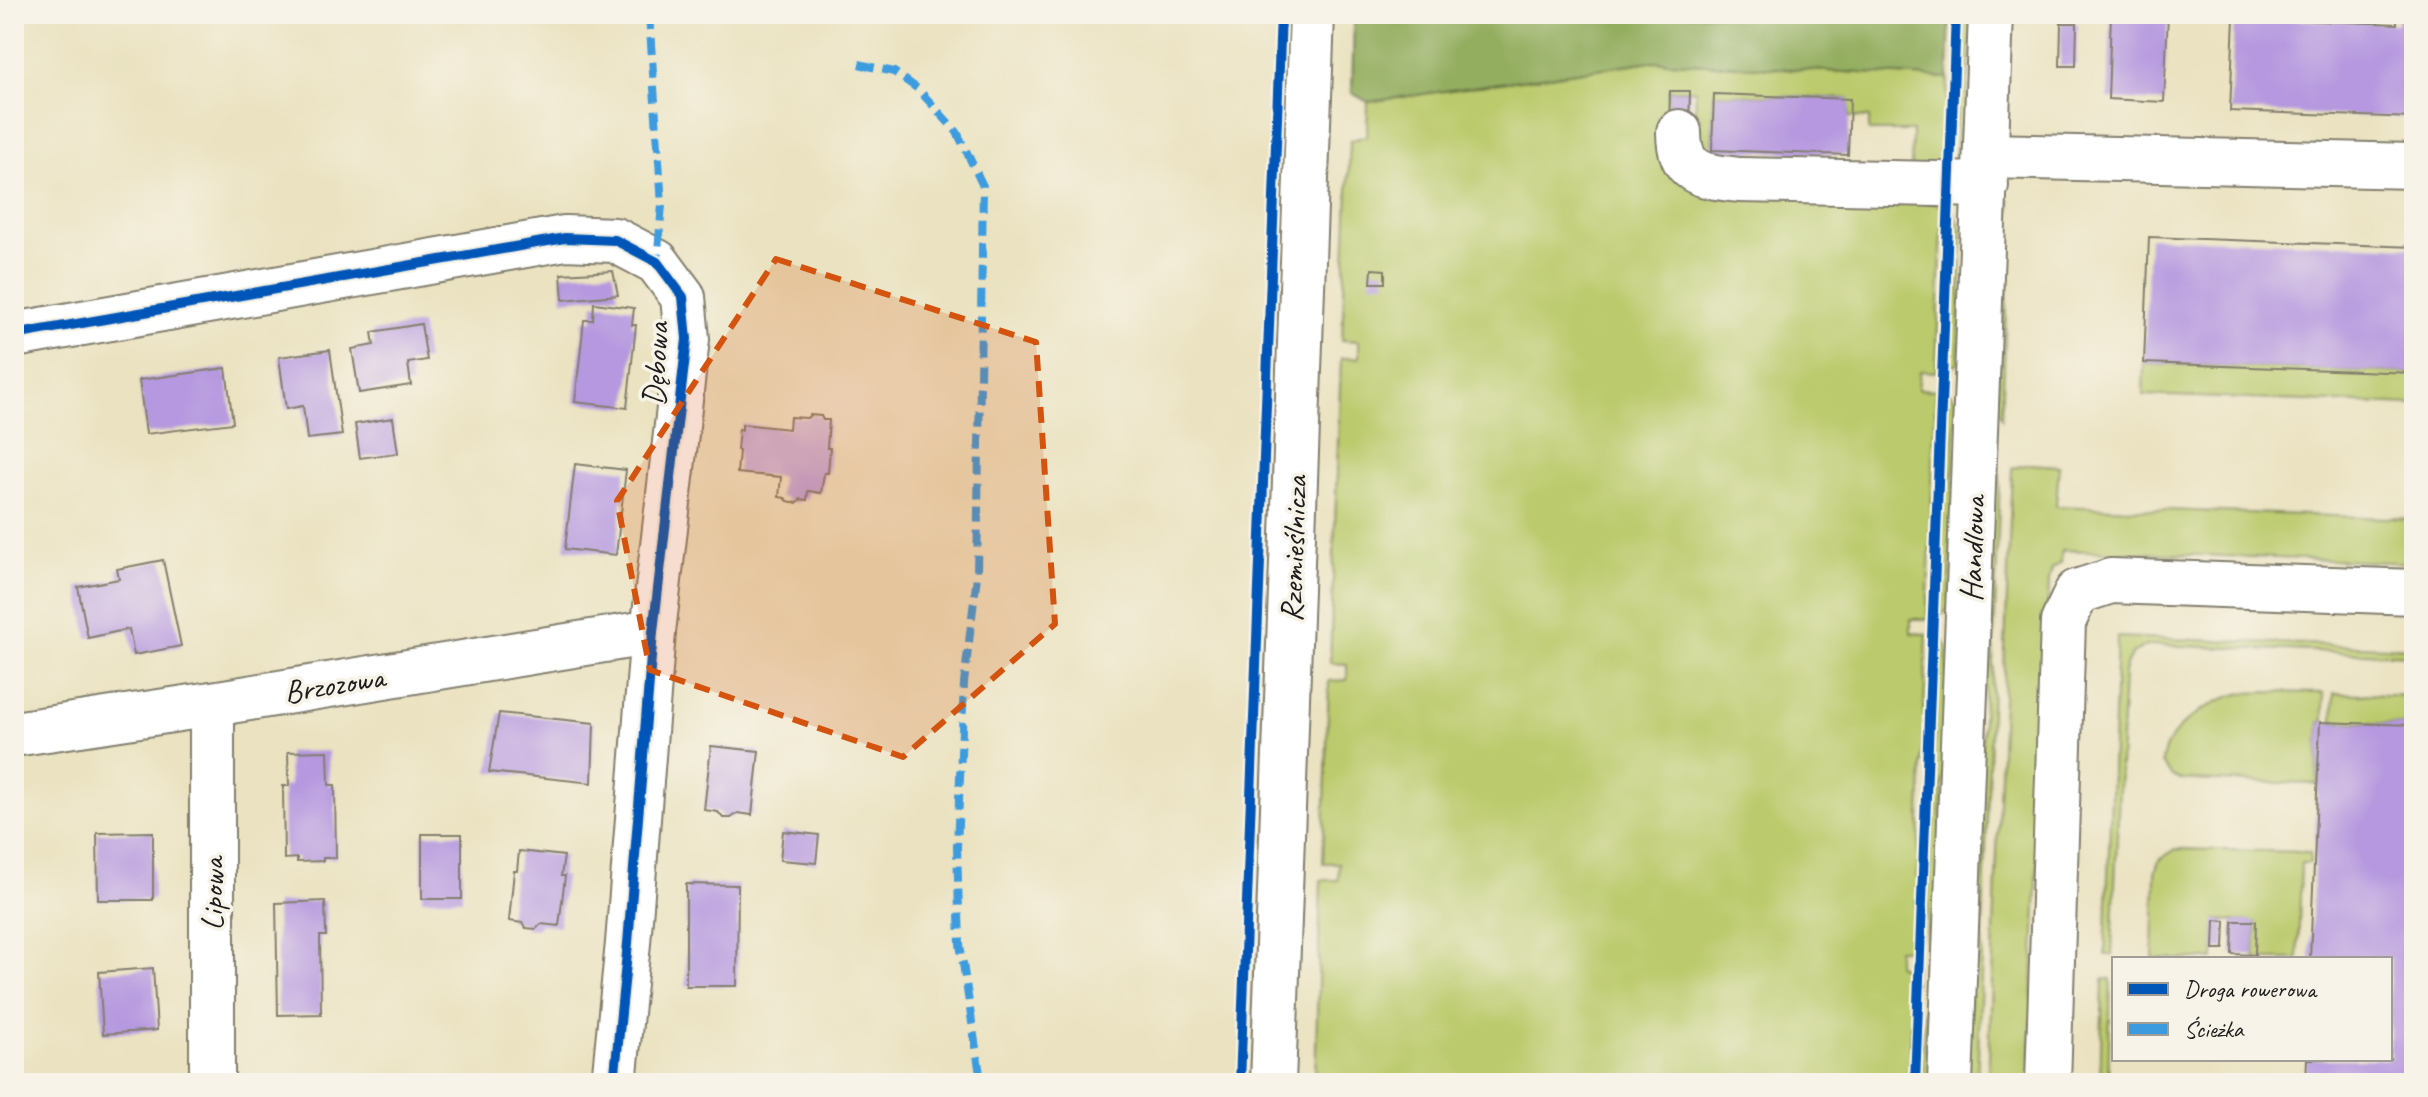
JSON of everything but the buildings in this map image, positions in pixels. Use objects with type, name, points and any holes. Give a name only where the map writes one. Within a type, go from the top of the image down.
[{"type":"street","name":"Rzemieślnicza","points":[[1273,1083],[1312,14]]},
{"type":"street","name":"Handlowa","points":[[1950,1083],[1991,14]]},
{"type":"street","points":[[1679,132],[1679,150],[1689,167],[1708,177],[1740,180],[1881,167],[1986,170],[2414,166]]},
{"type":"street","name":"Dębowa","points":[[14,335],[565,238],[615,240],[657,262],[683,297],[687,339],[653,632],[614,1083]]},
{"type":"street","points":[[2048,1083],[2063,622],[2077,592],[2111,581],[2414,592]]},
{"type":"street","name":"Brzozowa","points":[[14,734],[653,632]]},
{"type":"street","name":"Lipowa","points":[[212,704],[212,1083]]},
{"type":"highlighted area","points":[[776,259],[1036,342],[1055,624],[903,757],[650,670],[617,501]]},
{"type":"green space","points":[[1354,14],[1950,14],[1948,78],[1652,61],[1368,102],[1352,93]]},
{"type":"green space","points":[[1961,14],[1972,14],[1964,151],[1955,162]]},
{"type":"green space","points":[[1652,61],[1948,78],[1944,168],[1911,170],[1912,131],[1869,131],[1869,118],[1849,117],[1849,99],[1714,94],[1712,149],[1719,150],[1718,162],[1694,143],[1696,90],[1669,90],[1667,157],[1943,207],[1936,372],[1920,371],[1918,389],[1936,390],[1927,619],[1911,619],[1911,633],[1927,634],[1915,949],[1897,949],[1897,966],[1914,967],[1909,1083],[1315,1083],[1321,880],[1338,880],[1339,863],[1323,863],[1329,681],[1347,680],[1347,664],[1330,663],[1341,358],[1359,358],[1359,341],[1342,340],[1350,141],[1367,135],[1368,102]]},
{"type":"green space","points":[[2010,199],[2002,417],[1997,408],[2004,210]]},
{"type":"green space","points":[[1954,214],[1962,229],[1959,362],[1948,371]]},
{"type":"green space","points":[[2144,363],[2414,373],[2414,405],[2143,395]]},
{"type":"green space","points":[[1947,390],[1957,400],[1949,608],[1938,619]]},
{"type":"green space","points":[[2030,464],[2059,466],[2056,506],[2414,519],[2414,563],[2062,550],[2061,563],[2052,569],[2049,580],[2029,1083],[1988,1083],[2012,468]]},
{"type":"green space","points":[[2000,476],[1977,1083],[1966,1083],[1994,484]]},
{"type":"green space","points":[[1938,636],[1948,647],[1937,939],[1926,949]]},
{"type":"green space","points":[[2117,637],[2414,648],[2414,655],[2153,645],[2133,653],[2124,673],[2112,955],[2105,955]]},
{"type":"green space","points":[[2265,692],[2324,693],[2317,784],[2182,780],[2172,776],[2162,764],[2170,740],[2190,719],[2227,698]]},
{"type":"green space","points":[[2334,693],[2414,696],[2414,725],[2333,722]]},
{"type":"green space","points":[[2176,849],[2310,852],[2310,863],[2301,863],[2298,957],[2255,957],[2256,922],[2216,920],[2214,957],[2153,957],[2155,873],[2159,860]]},
{"type":"green space","points":[[1926,968],[1936,978],[1932,1083],[1922,1083]]},
{"type":"green space","points":[[2103,979],[2111,979],[2108,1083],[2100,1083]]},
{"type":"marked path","points":[[649,14],[662,205],[657,262]]},
{"type":"marked path","points":[[859,64],[894,72],[918,89],[957,132],[983,186],[977,576],[964,683],[957,847],[960,944],[981,1081]]},
{"type":"cycle path","points":[[1240,1083],[1281,14]]},
{"type":"cycle path","points":[[1915,1083],[1956,14]]},
{"type":"cycle path","points":[[14,335],[565,238],[615,240],[657,262],[683,297],[687,339],[653,632],[614,1083]]}]
